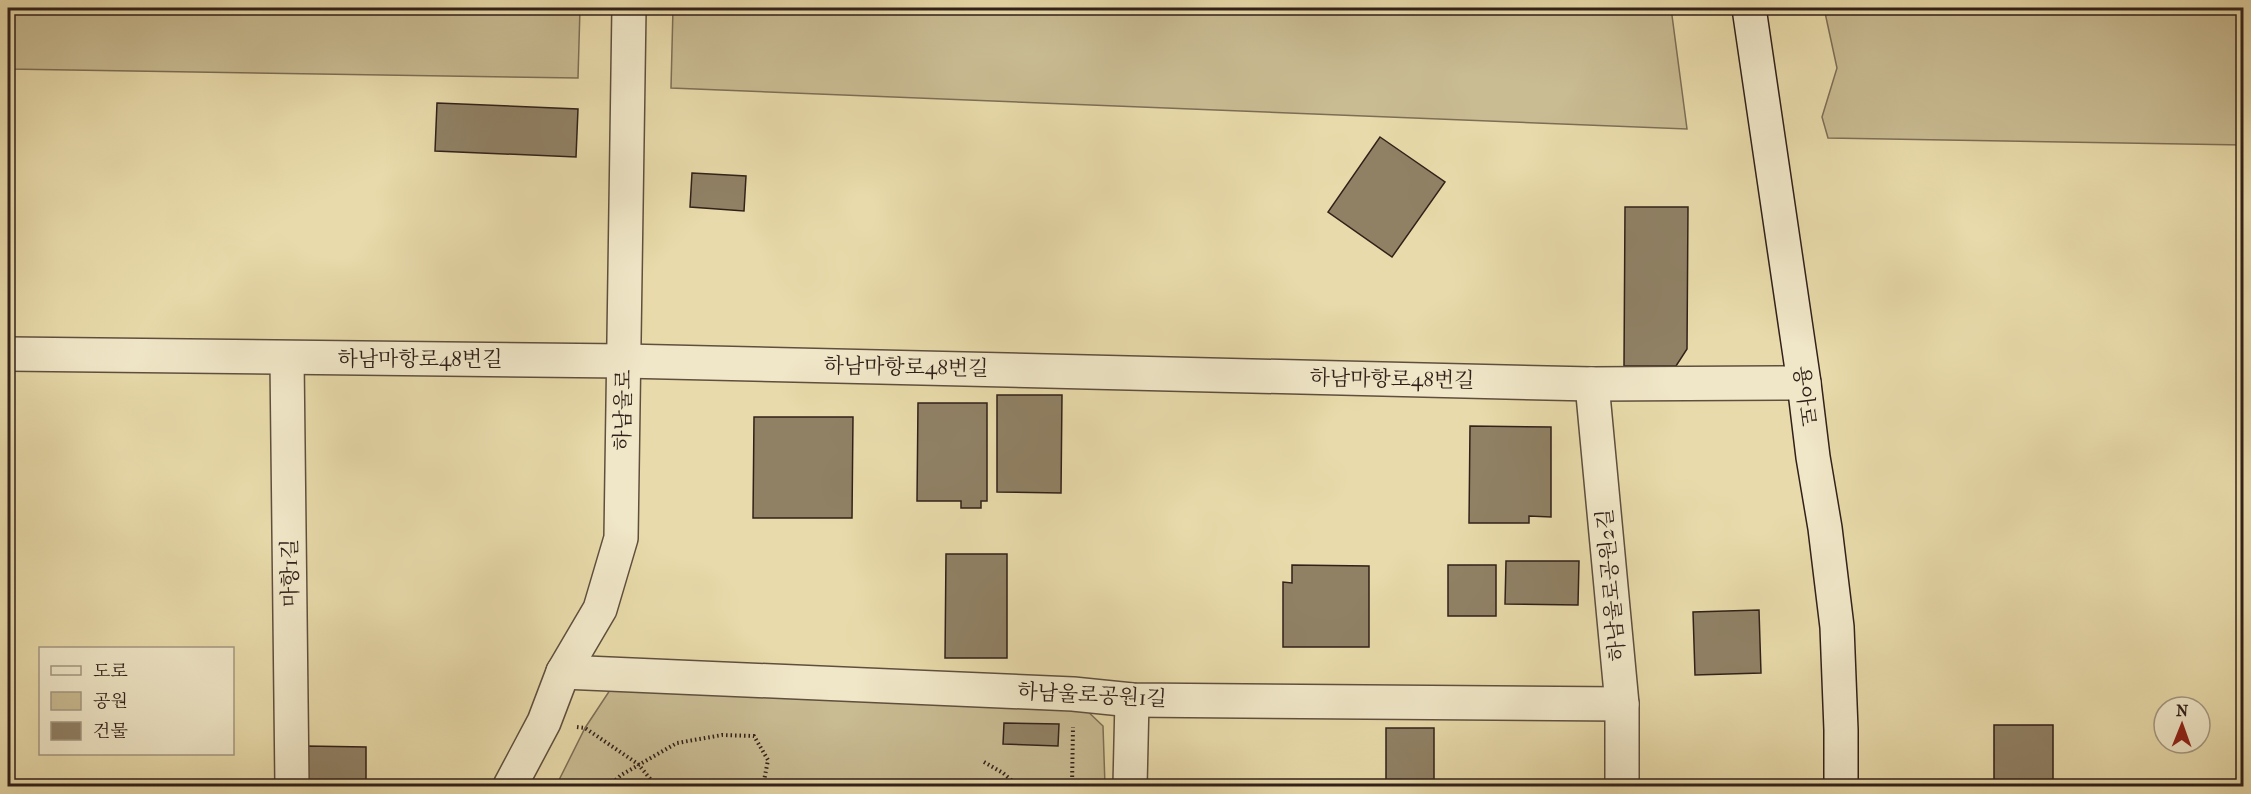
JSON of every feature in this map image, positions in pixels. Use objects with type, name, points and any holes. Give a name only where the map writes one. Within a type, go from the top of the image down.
[{"type":"street","name":"하남울로","points":[[510,786],[544,722],[563,672],[600,609],[621,538],[629,8]]},
{"type":"street","name":"용아로","points":[[1749,8],[1825,528],[1837,627],[1841,786]]},
{"type":"street","name":"하남마항로48번길","points":[[8,354],[287,359],[624,361],[1592,384],[1804,383]]},
{"type":"street","name":"마항1길","points":[[287,359],[292,786]]},
{"type":"street","name":"하남울로공원2길","points":[[1592,384],[1622,704],[1622,786]]},
{"type":"street","name":"하남울로공원1길","points":[[563,672],[1073,693],[1132,700],[1622,704]]},
{"type":"street","points":[[1130,786],[1132,700]]},
{"type":"path","points":[[1072,786],[1073,693]]},
{"type":"path","points":[[544,722],[585,728],[638,764],[656,786]]},
{"type":"path","points":[[609,786],[621,775],[677,742],[722,735],[754,735],[768,760],[763,786]]},
{"type":"path","points":[[984,762],[1003,773],[1018,786]]},
{"type":"path","points":[[907,786],[909,781],[917,786]]},
{"type":"green space","points":[[8,8],[580,8],[578,78],[8,69]]},
{"type":"green space","points":[[673,8],[1671,8],[1687,129],[671,88]]},
{"type":"green space","points":[[1824,8],[2243,8],[2243,145],[1828,138],[1822,117],[1837,68]]},
{"type":"green space","points":[[610,690],[1082,706],[1103,726],[1105,786],[556,786],[585,728]]},
{"type":"building","points":[[437,103],[578,109],[576,157],[435,151]]},
{"type":"building","points":[[1380,137],[1445,182],[1392,257],[1328,212]]},
{"type":"building","points":[[692,173],[746,176],[744,211],[690,207]]},
{"type":"building","points":[[1625,207],[1688,207],[1687,349],[1676,366],[1624,366]]},
{"type":"building","points":[[997,395],[1062,395],[1061,493],[997,492]]},
{"type":"building","points":[[918,403],[987,403],[987,501],[981,501],[981,508],[961,508],[961,501],[917,501]]},
{"type":"building","points":[[754,417],[853,417],[852,518],[753,518]]},
{"type":"building","points":[[1470,426],[1551,427],[1551,517],[1529,516],[1529,523],[1469,523]]},
{"type":"building","points":[[946,554],[1007,554],[1007,658],[945,658]]},
{"type":"building","points":[[1506,561],[1579,561],[1578,605],[1505,604]]},
{"type":"building","points":[[1292,565],[1369,566],[1369,647],[1283,647],[1283,582],[1292,583]]},
{"type":"building","points":[[1448,565],[1496,565],[1496,616],[1448,616]]},
{"type":"building","points":[[1759,610],[1761,673],[1695,675],[1693,612]]},
{"type":"building","points":[[1004,723],[1059,724],[1058,746],[1003,744]]},
{"type":"building","points":[[1994,725],[2053,725],[2053,786],[1994,786]]},
{"type":"building","points":[[1386,728],[1434,728],[1434,786],[1386,786]]},
{"type":"building","points":[[306,746],[366,747],[366,786],[306,786]]}]
